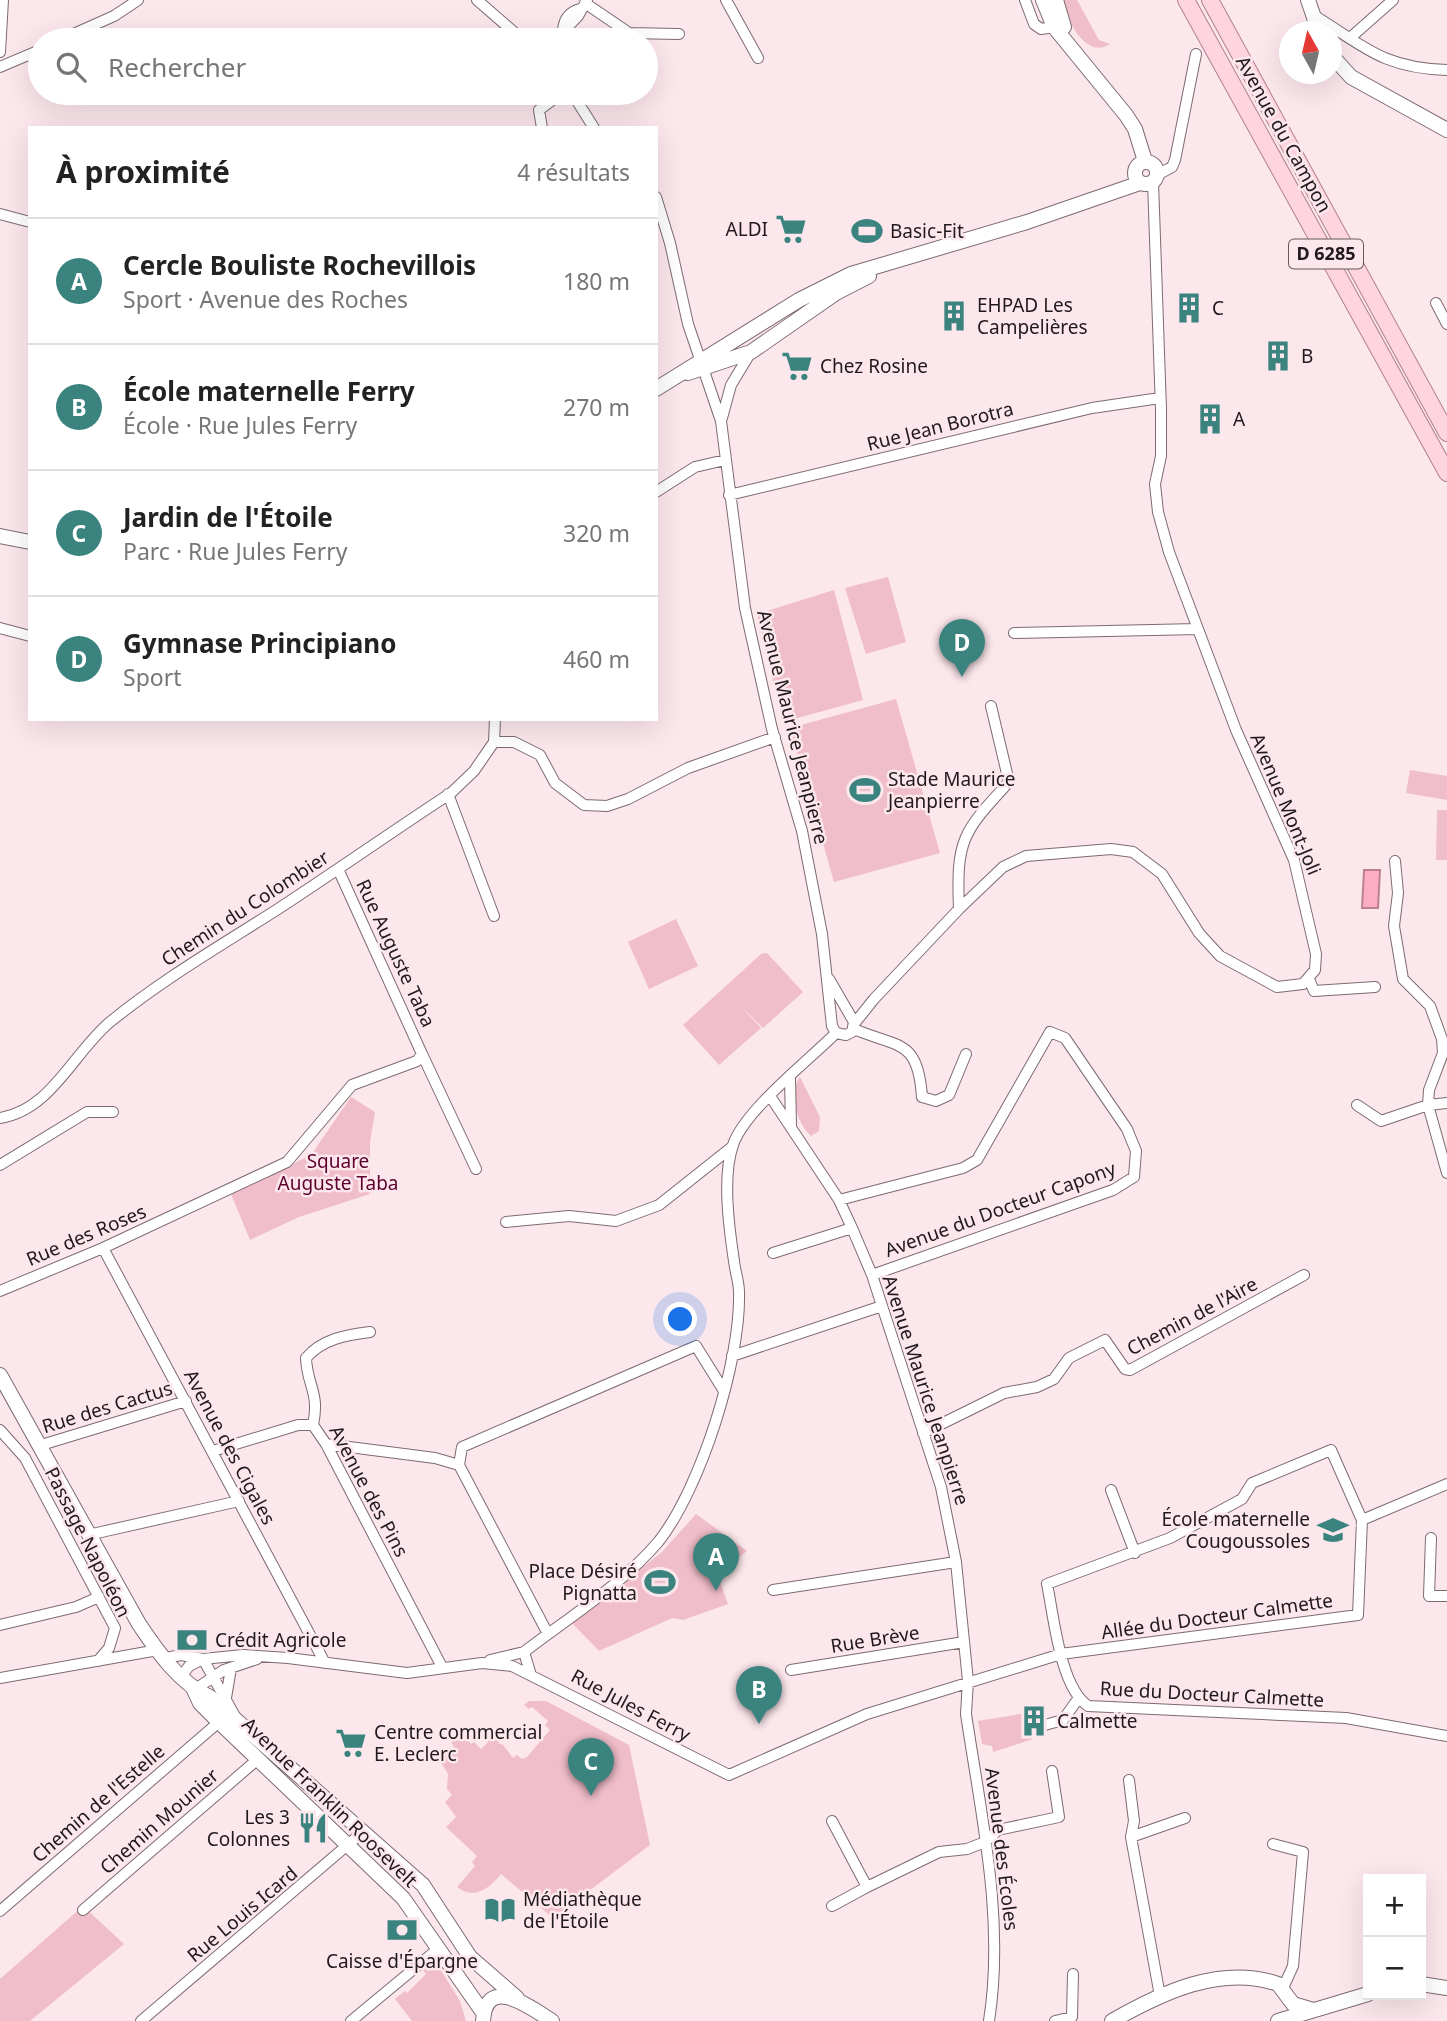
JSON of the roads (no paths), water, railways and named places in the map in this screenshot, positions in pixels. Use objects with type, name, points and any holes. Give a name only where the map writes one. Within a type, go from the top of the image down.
[{"type":"main road","points":[[1043,0],[1054,26],[1135,129],[1145,162],[1154,166],[1150,180]]},
{"type":"main road","points":[[1056,0],[1073,48]]},
{"type":"main road","name":"Avenue du Campon","points":[[1186,0],[1447,473]]},
{"type":"main road","name":"Avenue du Campon","points":[[1210,0],[1447,433]]},
{"type":"main road","points":[[1342,70],[1361,84],[1447,130]]},
{"type":"main road","points":[[1145,162],[1134,170],[1150,180]]},
{"type":"main road","points":[[704,364],[832,283],[870,266],[915,255],[1150,180]]},
{"type":"main road","points":[[658,388],[676,376],[704,364],[751,352],[836,293],[915,255]]},
{"type":"main road","points":[[0,536],[28,541]]},
{"type":"main road","name":"Avenue Franklin Roosevelt","points":[[0,1375],[136,1620],[194,1690],[200,1703],[404,1898],[439,1948],[481,2019]]},
{"type":"main road","name":"Avenue Franklin Roosevelt","points":[[194,1690],[210,1697],[380,1845],[423,1885],[470,1957],[522,2002],[552,2021]]},
{"type":"main road","points":[[365,1860],[380,1845]]},
{"type":"main road","points":[[1112,2021],[1160,1996],[1191,1984],[1232,1978],[1268,1981],[1313,2010]]},
{"type":"main road","points":[[1426,1985],[1447,1988]]},
{"type":"main road","points":[[1276,2021],[1284,2012],[1286,1994]]},
{"type":"main road","points":[[1276,2021],[1363,1995]]},
{"type":"main road","points":[[481,2019],[487,2007],[500,1997],[522,2002],[532,2021]]},
{"type":"street","points":[[0,52],[3,0]]},
{"type":"street","points":[[88,28],[114,16],[138,0]]},
{"type":"street","points":[[477,0],[509,28]]},
{"type":"street","points":[[726,0],[758,58]]},
{"type":"street","points":[[1025,0],[1034,24],[1041,29],[1054,26]]},
{"type":"street","points":[[1350,38],[1393,0]]},
{"type":"street","points":[[565,28],[578,16],[584,4],[621,28]]},
{"type":"street","points":[[1310,7],[1379,57],[1398,65],[1447,70]]},
{"type":"street","points":[[658,34],[680,34]]},
{"type":"street","points":[[1150,180],[1175,160],[1196,54]]},
{"type":"street","points":[[0,67],[28,55]]},
{"type":"street","points":[[542,126],[539,110],[546,105]]},
{"type":"street","points":[[580,105],[593,126]]},
{"type":"street","name":"Avenue Mont-Joli","points":[[1150,180],[1160,398],[1161,456],[1155,478],[1156,501],[1169,552],[1236,730],[1300,878],[1316,954],[1315,970],[1309,979]]},
{"type":"street","name":"Avenue Maurice Jeanpierre","points":[[658,203],[665,222],[688,324],[704,364],[721,421],[745,608],[775,737],[799,819],[830,979],[836,1032]]},
{"type":"street","points":[[0,214],[3,217],[28,222]]},
{"type":"street","points":[[1436,303],[1447,324]]},
{"type":"street","points":[[721,421],[731,385],[751,352]]},
{"type":"street","name":"Rue Jean Borotra","points":[[729,495],[1091,408],[1160,398]]},
{"type":"street","points":[[658,491],[695,467],[725,460]]},
{"type":"street","points":[[0,628],[28,635]]},
{"type":"street","points":[[1014,633],[1198,629]]},
{"type":"street","points":[[959,909],[957,863],[970,824],[1009,782],[991,706]]},
{"type":"street","points":[[495,721],[494,742],[514,742],[540,755],[555,783],[584,805],[607,806],[628,799],[688,768],[775,737]]},
{"type":"street","name":"Chemin du Colombier","points":[[0,1118],[18,1115],[43,1097],[102,1029],[170,975],[338,869],[448,794],[474,771],[494,742]]},
{"type":"street","points":[[448,794],[494,916]]},
{"type":"street","points":[[482,1662],[524,1652],[596,1598],[657,1543],[681,1510],[724,1391],[732,1356],[739,1291],[728,1204],[732,1147],[739,1130],[836,1032],[846,1035],[852,1022],[959,909],[1003,867],[1017,858],[1124,849],[1147,860],[1161,874],[1199,933],[1220,956],[1277,987],[1293,987],[1309,979],[1314,991],[1375,987]]},
{"type":"street","points":[[1395,862],[1398,893],[1394,926],[1403,979],[1430,1006],[1444,1046],[1429,1090],[1428,1105],[1447,1173]]},
{"type":"street","name":"Rue Auguste Taba","points":[[186,1211],[287,1162],[352,1085],[417,1061],[422,1054],[338,869]]},
{"type":"street","name":"Avenue Maurice Jeanpierre","points":[[830,979],[852,1022]]},
{"type":"street","points":[[833,1019],[841,1013],[852,1022],[900,1044],[910,1053],[920,1078],[922,1097],[936,1101],[948,1096],[966,1054]]},
{"type":"street","name":"Avenue du Docteur Capony","points":[[839,1200],[963,1168],[977,1160],[1050,1032],[1065,1038],[1127,1129],[1136,1151],[1134,1177],[1113,1190],[872,1275]]},
{"type":"street","points":[[422,1054],[476,1169]]},
{"type":"street","points":[[790,1079],[791,1128]]},
{"type":"street","name":"Avenue Maurice Jeanpierre","points":[[770,1096],[839,1200],[872,1275],[942,1488],[956,1562],[968,1681]]},
{"type":"street","points":[[1357,1105],[1381,1121],[1428,1105],[1447,1103]]},
{"type":"street","points":[[0,1165],[87,1112],[113,1112]]},
{"type":"street","points":[[506,1223],[569,1216],[616,1222],[659,1205],[732,1147]]},
{"type":"street","name":"Rue des Roses","points":[[0,1291],[186,1211]]},
{"type":"street","points":[[773,1253],[852,1228]]},
{"type":"street","name":"Avenue des Cigales","points":[[103,1248],[325,1662]]},
{"type":"street","name":"Chemin de l'Aire","points":[[923,1433],[1003,1393],[1037,1387],[1054,1379],[1069,1358],[1105,1340],[1125,1369],[1130,1370],[1304,1275]]},
{"type":"street","points":[[732,1356],[881,1306]]},
{"type":"street","points":[[313,1425],[316,1401],[313,1384],[306,1374],[306,1359],[316,1346],[347,1335],[370,1332]]},
{"type":"street","points":[[548,1634],[459,1465],[461,1447],[696,1346],[724,1391]]},
{"type":"street","name":"Rue des Cactus","points":[[38,1446],[186,1401]]},
{"type":"street","name":"Avenue des Pins","points":[[213,1451],[298,1425],[313,1425],[326,1444],[442,1667]]},
{"type":"street","name":"Passage Napoléon","points":[[0,1430],[25,1458],[115,1628],[109,1648],[98,1661]]},
{"type":"street","points":[[326,1444],[435,1458],[459,1465]]},
{"type":"street","points":[[1111,1490],[1135,1553],[1170,1538],[1242,1499],[1252,1483],[1331,1450],[1362,1520],[1447,1484]]},
{"type":"street","points":[[88,1535],[239,1500]]},
{"type":"street","name":"Allée du Docteur Calmette","points":[[1060,1654],[1358,1615],[1362,1520]]},
{"type":"street","points":[[1432,1538],[1429,1596],[1447,1596]]},
{"type":"street","name":"Rue du Docteur Calmette","points":[[1135,1553],[1047,1584],[1060,1654],[1078,1699],[1088,1706],[1346,1718],[1447,1737]]},
{"type":"street","points":[[773,1590],[956,1562]]},
{"type":"street","points":[[0,1625],[76,1607],[99,1597]]},
{"type":"street","name":"Rue Brève","points":[[791,1670],[964,1642]]},
{"type":"street","points":[[524,1652],[530,1672]]},
{"type":"street","name":"Rue Jules Ferry","points":[[0,1678],[143,1654],[181,1655],[203,1659],[262,1657],[407,1673],[482,1662],[512,1666],[530,1672],[729,1775],[867,1714],[968,1681]]},
{"type":"street","points":[[968,1681],[1060,1654]]},
{"type":"street","name":"Rue Jules Ferry","points":[[194,1690],[211,1677],[262,1657]]},
{"type":"street","points":[[181,1677],[189,1666],[203,1659]]},
{"type":"street","name":"Avenue Franklin Roosevelt","points":[[203,1659],[237,1720]]},
{"type":"street","points":[[226,1698],[231,1668]]},
{"type":"street","name":"Avenue des Écoles","points":[[968,1681],[966,1714],[985,1842],[996,1949],[989,2021]]},
{"type":"street","points":[[1030,1729],[1063,1720],[1078,1699]]},
{"type":"street","name":"Chemin de l'Estelle","points":[[0,1911],[219,1722]]},
{"type":"street","name":"Chemin Mounier","points":[[83,1910],[258,1759]]},
{"type":"street","points":[[832,1906],[939,1852],[967,1849],[985,1842],[998,1830],[1059,1817],[1052,1771]]},
{"type":"street","points":[[1129,1780],[1134,1821],[1131,1837],[1160,1996]]},
{"type":"street","points":[[1131,1837],[1185,1818]]},
{"type":"street","points":[[832,1821],[867,1886]]},
{"type":"street","name":"Rue Louis Icard","points":[[141,2021],[364,1831]]},
{"type":"street","points":[[1273,1844],[1303,1852],[1293,1966],[1286,1994]]},
{"type":"street","points":[[351,2021],[439,1948]]},
{"type":"street","points":[[1055,2021],[1072,2017],[1073,1975]]},
{"type":"place","name":"ALDI","points":[[791,229]]},
{"type":"place","name":"Basic-Fit","points":[[867,231]]},
{"type":"place","name":"C","points":[[1189,308]]},
{"type":"place","name":"EHPAD Les Campelières","points":[[954,316]]},
{"type":"place","name":"B","points":[[1278,356]]},
{"type":"place","name":"Chez Rosine","points":[[797,366]]},
{"type":"place","name":"A","points":[[1210,419]]},
{"type":"place","name":"Gymnase Principiano","points":[[962,677]]},
{"type":"place","name":"Stade Maurice Jeanpierre","points":[[865,790]]},
{"type":"place","name":"École maternelle Cougoussoles","points":[[1333,1530]]},
{"type":"place","name":"Place Désiré Pignatta","points":[[660,1582]]},
{"type":"place","name":"Cercle Bouliste Rochevillois","points":[[716,1591]]},
{"type":"place","name":"Crédit Agricole","points":[[192,1640]]},
{"type":"place","name":"Calmette","points":[[1034,1721]]},
{"type":"place","name":"École maternelle Ferry","points":[[759,1724]]},
{"type":"place","name":"Centre commercial E. Leclerc","points":[[351,1743]]},
{"type":"place","name":"Jardin de l'Étoile","points":[[591,1796]]},
{"type":"place","name":"Les 3 Colonnes","points":[[313,1828]]},
{"type":"place","name":"Médiathèque de l'Étoile","points":[[500,1910]]},
{"type":"place","name":"Caisse d'Épargne","points":[[402,1930]]},
{"type":"park label","name":"Square Auguste Taba","points":[[338,1172]]}]
